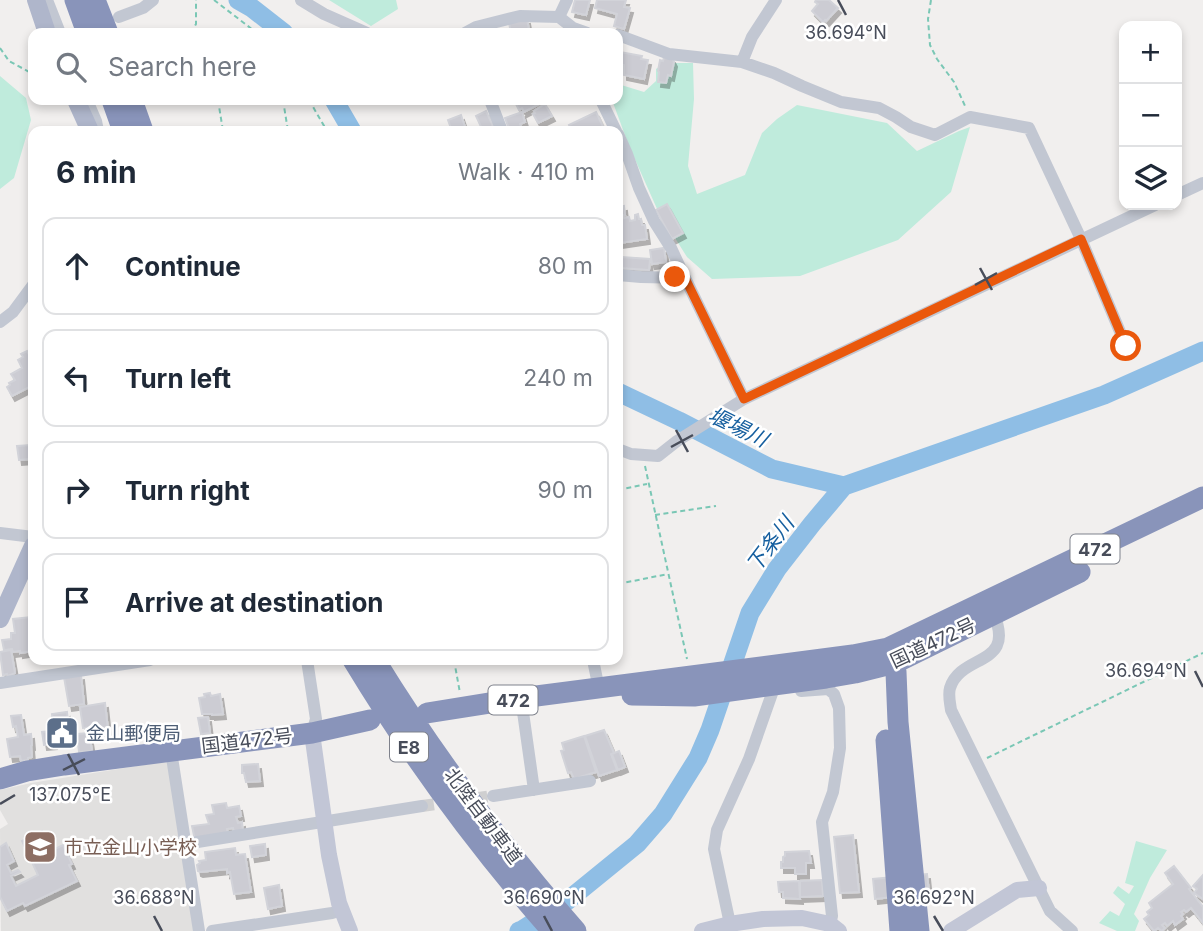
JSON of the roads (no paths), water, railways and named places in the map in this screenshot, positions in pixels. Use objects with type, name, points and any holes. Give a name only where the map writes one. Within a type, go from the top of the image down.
[{"type":"highway","points":[[75,0],[86,28]]},
{"type":"highway","points":[[95,0],[114,25]]},
{"type":"highway","points":[[114,105],[122,126]]},
{"type":"highway","points":[[134,105],[141,126]]},
{"type":"highway","name":"国道472号","points":[[427,713],[599,689],[696,682],[800,682],[855,673],[889,659],[990,608],[1203,497]]},
{"type":"highway","name":"国道472号","points":[[990,608],[1203,512]]},
{"type":"highway","name":"国道472号","points":[[767,680],[872,653],[889,659]]},
{"type":"highway","points":[[889,659],[882,693],[905,930]]},
{"type":"highway","name":"北陸自動車道","points":[[356,665],[438,788],[475,830],[576,931]]},
{"type":"highway","name":"北陸自動車道","points":[[378,665],[438,757],[475,830],[552,931]]},
{"type":"highway","name":"国道472号","points":[[0,775],[312,733],[370,720]]},
{"type":"highway","points":[[475,830],[502,881],[544,931]]},
{"type":"main road","points":[[36,0],[45,28]]},
{"type":"main road","points":[[78,105],[88,126]]},
{"type":"main road","points":[[0,618],[28,557]]},
{"type":"street","points":[[47,0],[58,28]]},
{"type":"street","points":[[114,25],[153,0]]},
{"type":"street","points":[[301,0],[356,28]]},
{"type":"street","points":[[559,17],[567,0]]},
{"type":"street","points":[[742,61],[752,37],[776,0]]},
{"type":"street","points":[[474,28],[520,16],[559,17],[572,28]]},
{"type":"street","points":[[623,37],[669,54],[742,61],[841,102],[879,108],[911,127],[936,135],[970,117],[1029,128],[1081,239],[1126,346]]},
{"type":"street","points":[[89,105],[97,126]]},
{"type":"street","points":[[491,105],[500,126]]},
{"type":"street","points":[[603,105],[614,126]]},
{"type":"street","points":[[623,154],[744,399]]},
{"type":"street","points":[[1182,193],[1203,183]]},
{"type":"street","points":[[623,451],[658,456],[744,399],[1144,210]]},
{"type":"street","points":[[623,276],[685,278]]},
{"type":"street","points":[[0,322],[13,312],[28,292]]},
{"type":"street","points":[[0,533],[28,536]]},
{"type":"street","points":[[990,608],[1000,634],[996,647],[984,659],[957,677],[949,690],[951,710],[1050,911],[1072,931]]},
{"type":"street","points":[[0,683],[117,665]]},
{"type":"street","points":[[308,665],[316,719],[312,733],[323,822],[339,903],[351,931]]},
{"type":"street","points":[[594,665],[599,689]]},
{"type":"street","points":[[730,924],[714,849],[717,830],[749,759],[767,680]]},
{"type":"street","points":[[702,931],[763,919],[802,918],[834,927],[822,822],[833,792],[840,748],[839,708],[834,694],[828,689],[801,691],[800,682]]},
{"type":"street","points":[[521,698],[534,790]]},
{"type":"street","points":[[171,751],[198,931]]},
{"type":"street","points":[[493,796],[590,781]]},
{"type":"street","points":[[185,844],[422,806]]},
{"type":"street","points":[[951,931],[1017,890],[1039,888]]},
{"type":"street","points":[[212,931],[342,910]]},
{"type":"waterway","name":"堰場川","points":[[238,0],[278,28]]},
{"type":"waterway","name":"堰場川","points":[[337,105],[349,126]]},
{"type":"waterway","name":"下条川","points":[[519,931],[567,901],[637,844],[663,814],[698,758],[750,613],[777,569],[844,486],[1104,395],[1203,351]]},
{"type":"waterway","name":"堰場川","points":[[623,394],[772,469],[844,486]]},
{"type":"tunnel","points":[[422,806],[493,796]]},
{"type":"place","name":"金山郵便局","points":[[62,733]]},
{"type":"place","name":"市立金山小学校","points":[[40,847]]}]
